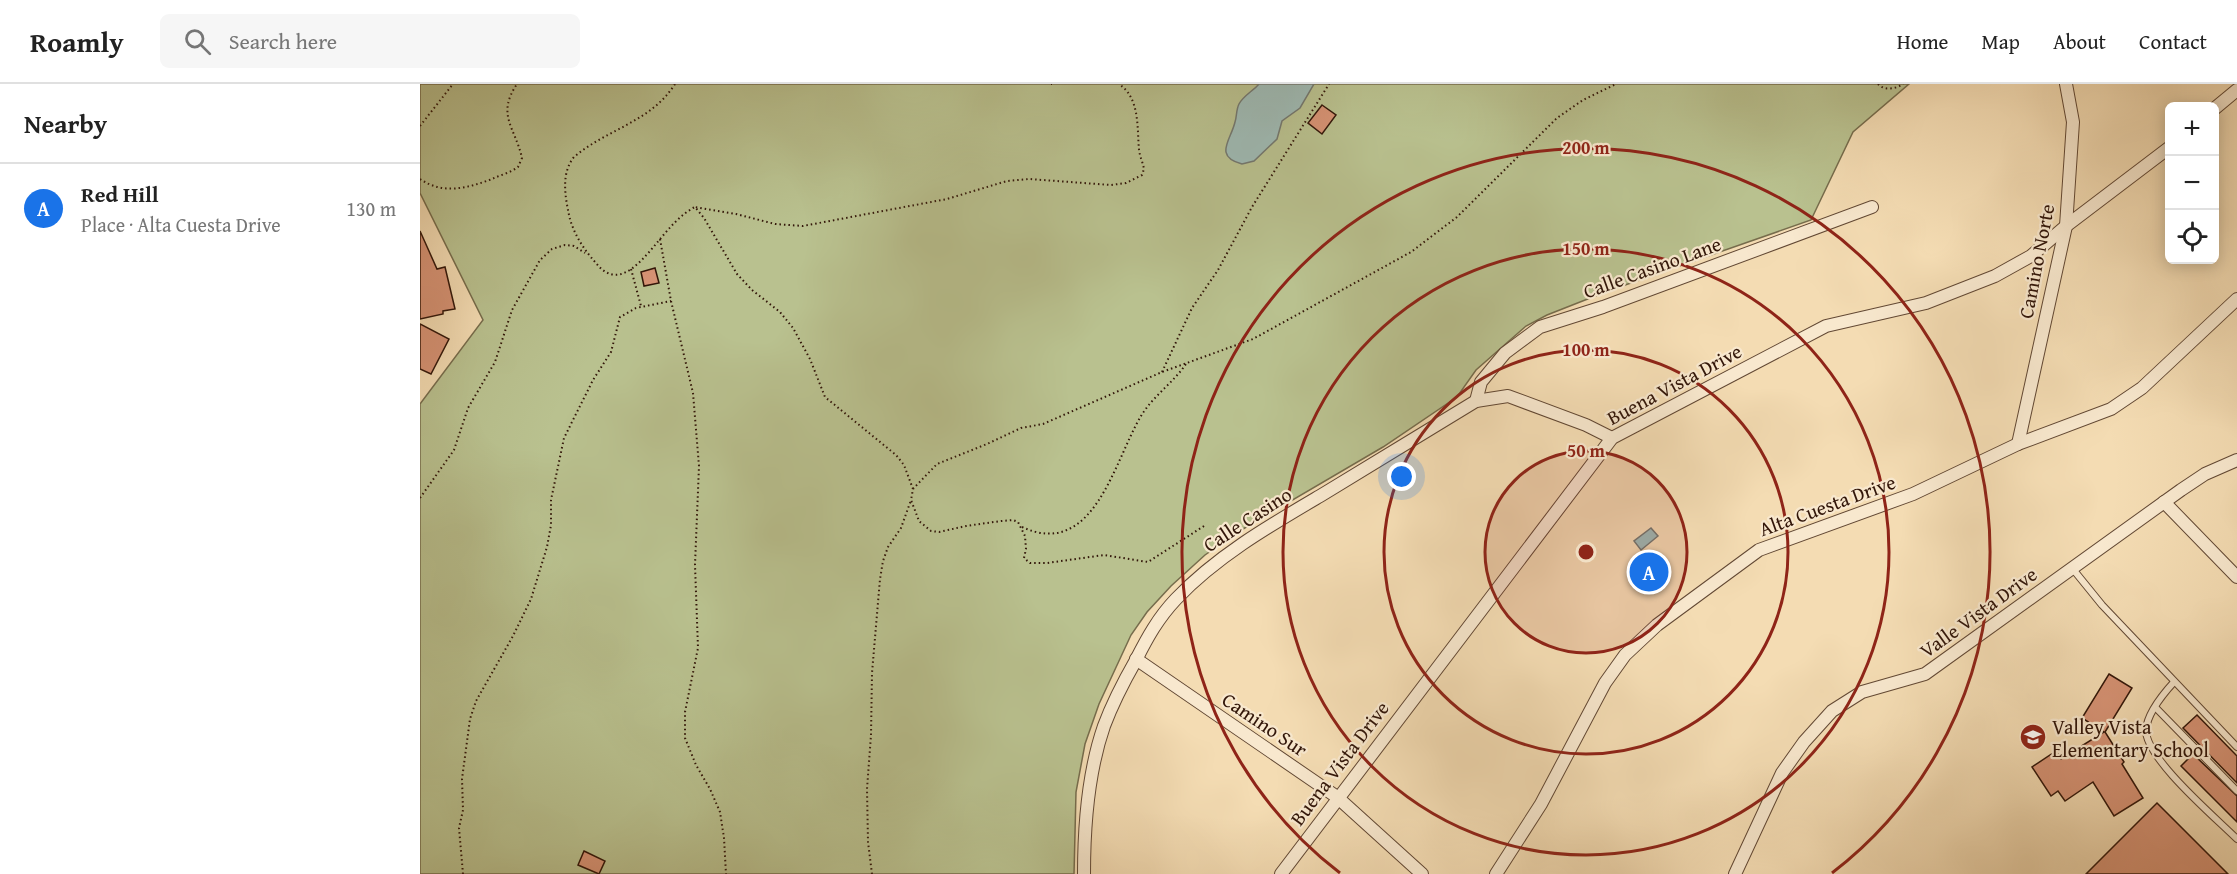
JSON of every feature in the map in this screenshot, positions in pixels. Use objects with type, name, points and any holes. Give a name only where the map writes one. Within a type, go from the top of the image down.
[{"type":"street","name":"Camino Norte","points":[[2018,444],[2066,226],[2073,122],[2066,84]]},
{"type":"street","points":[[2219,105],[2237,90]]},
{"type":"street","name":"Buena Vista Drive","points":[[1281,874],[1337,797],[1612,438],[1826,326],[1926,303],[1995,276],[2031,256],[2066,226],[2165,150]]},
{"type":"street","name":"Calle Casino Lane","points":[[1476,401],[1481,382],[1505,353],[1540,327],[1604,307],[1872,207]]},
{"type":"street","name":"Alta Cuesta Drive","points":[[1496,874],[1541,804],[1605,683],[1625,655],[1657,625],[1760,550],[1912,494],[2018,444],[2111,409],[2134,394],[2237,299]]},
{"type":"street","name":"Calle Casino","points":[[1084,874],[1093,762],[1112,708],[1150,630],[1174,600],[1222,557],[1476,401],[1508,396],[1586,425],[1612,438]]},
{"type":"street","name":"Valle Vista Drive","points":[[1735,874],[1782,773],[1804,742],[1832,711],[1862,692],[1925,674],[2164,502],[2205,474],[2237,460]]},
{"type":"street","points":[[2164,502],[2237,577]]},
{"type":"street","name":"Camino Sur","points":[[1136,659],[1337,797],[1422,874]]},
{"type":"lane","points":[[2072,568],[2102,605],[2237,747]]},
{"type":"lane","points":[[2174,682],[2156,708],[2146,728],[2148,742],[2157,759],[2237,839]]},
{"type":"lane","points":[[2156,708],[2237,791]]},
{"type":"path","points":[[420,126],[453,84]]},
{"type":"path","points":[[420,179],[441,188],[459,189],[518,167],[522,158],[509,126],[507,112],[509,98],[517,84]]},
{"type":"path","points":[[590,257],[579,239],[569,213],[566,184],[569,165],[583,151],[652,111],[675,84]]},
{"type":"path","points":[[420,498],[454,450],[468,408],[495,362],[512,310],[540,260],[552,249],[565,245],[578,248],[606,273],[616,275],[630,269],[681,216],[695,207],[775,224],[804,226],[947,199],[1007,181],[1029,179],[1098,185],[1126,183],[1142,175],[1144,169],[1136,113],[1131,96],[1119,84]]},
{"type":"path","points":[[1162,372],[1192,308],[1218,270],[1252,207],[1329,84]]},
{"type":"path","points":[[913,489],[937,464],[1021,428],[1042,424],[1162,372],[1253,339],[1419,247],[1457,217],[1557,118],[1584,100],[1616,84]]},
{"type":"path","points":[[1878,84],[1880,87],[1891,89],[1903,84]]},
{"type":"path","points":[[695,207],[737,274],[752,290],[780,312],[793,328],[810,358],[825,397],[901,460],[913,489],[901,528],[885,554],[880,579],[872,673],[867,789],[868,842],[872,874]]},
{"type":"path","points":[[660,239],[671,301],[693,393],[700,477],[695,565],[698,648],[685,712],[685,738],[720,812],[726,874]]},
{"type":"path","points":[[630,269],[641,306]]},
{"type":"path","points":[[463,874],[459,828],[463,810],[462,779],[470,719],[476,700],[513,636],[531,598],[547,547],[551,500],[564,438],[593,380],[611,352],[620,317],[641,306],[671,301]]},
{"type":"path","points":[[911,500],[919,521],[931,531],[939,532],[1013,520],[1037,533],[1058,534],[1072,528],[1084,518],[1107,486],[1141,415],[1186,363]]},
{"type":"path","points":[[1022,526],[1026,549],[1024,558],[1030,563],[1047,563],[1104,555],[1148,562],[1204,526]]},
{"type":"green space","points":[[420,84],[1909,84],[1853,132],[1811,220],[1608,291],[1547,315],[1526,326],[1476,370],[1457,397],[1383,447],[1243,529],[1205,555],[1171,586],[1147,612],[1131,635],[1099,704],[1085,744],[1076,792],[1074,874],[420,874],[420,404],[483,320],[420,193]]},
{"type":"water","points":[[1259,84],[1314,84],[1300,108],[1282,121],[1277,139],[1254,161],[1242,164],[1228,157],[1226,147],[1239,104]]},
{"type":"water","points":[[1651,528],[1658,536],[1641,550],[1634,541]]},
{"type":"building","points":[[1322,105],[1336,115],[1322,134],[1308,123]]},
{"type":"building","points":[[420,231],[437,269],[445,267],[455,309],[420,319]]},
{"type":"building","points":[[655,268],[659,283],[644,286],[641,272]]},
{"type":"building","points":[[420,324],[449,339],[431,374],[420,369]]},
{"type":"building","points":[[2109,674],[2132,688],[2105,732],[2143,798],[2114,816],[2093,782],[2065,801],[2058,791],[2051,796],[2032,767],[2056,751],[2061,759],[2104,732],[2082,718]]},
{"type":"building","points":[[2197,715],[2237,756],[2237,783],[2183,728]]},
{"type":"building","points":[[2193,754],[2237,796],[2237,822],[2181,766]]},
{"type":"building","points":[[2157,803],[2228,874],[2086,874]]},
{"type":"building","points":[[584,851],[605,861],[599,874],[578,865]]},
{"type":"place","name":"Red Hill","points":[[1649,572]]},
{"type":"place","name":"Valley Vista Elementary School","points":[[2033,737]]}]
